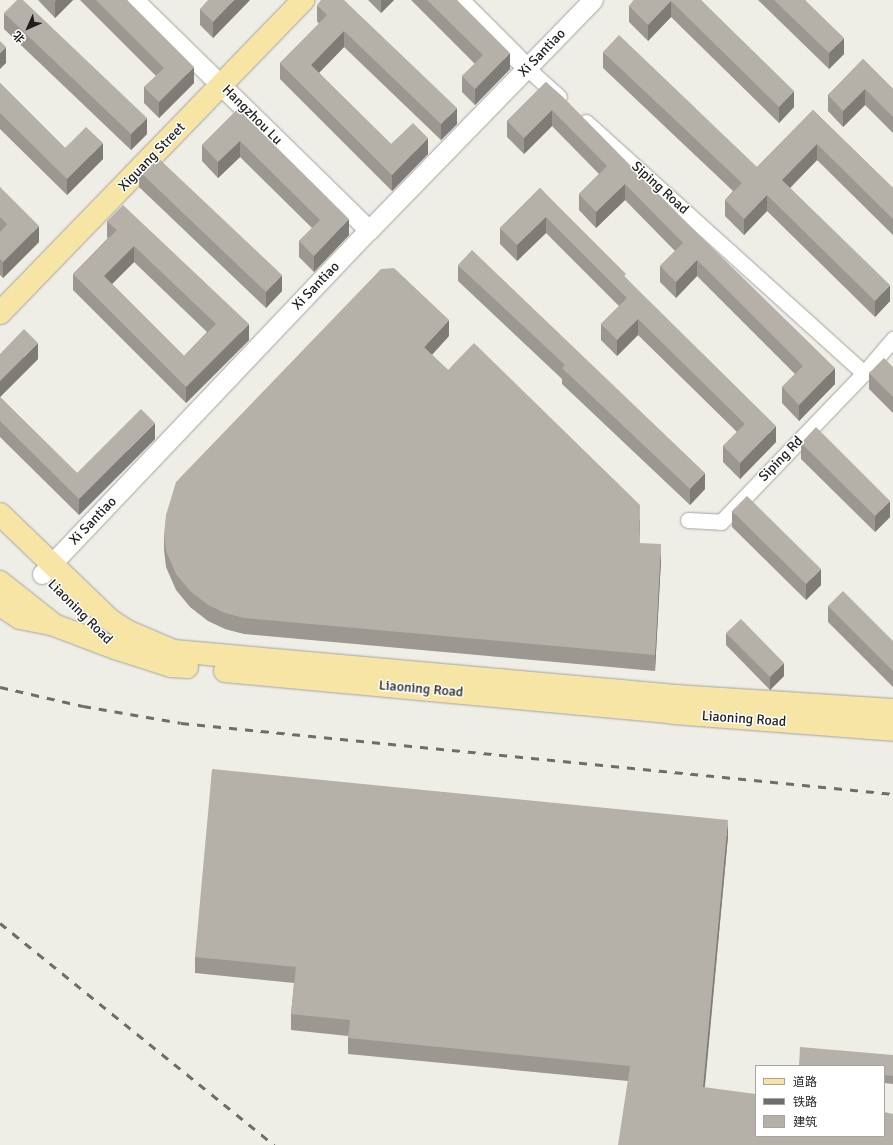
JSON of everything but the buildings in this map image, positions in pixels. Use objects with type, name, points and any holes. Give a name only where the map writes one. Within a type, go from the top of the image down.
[{"type":"main road","points":[[0,292],[217,80],[287,0]]},
{"type":"main road","name":"Xiguang Street","points":[[0,313],[217,80],[303,0]]},
{"type":"main road","name":"Liaoning Road","points":[[0,514],[115,648],[171,666],[674,713],[893,730]]},
{"type":"main road","name":"Liaoning Road","points":[[0,532],[110,620],[127,631],[174,651],[676,696],[893,710]]},
{"type":"main road","points":[[0,582],[54,624]]},
{"type":"main road","points":[[0,605],[20,618],[54,624],[115,648]]},
{"type":"street","name":"Hangzhou Lu","points":[[134,0],[369,230]]},
{"type":"street","name":"Siping Road","points":[[459,0],[527,68],[864,373]]},
{"type":"street","name":"Xi Santiao","points":[[47,569],[369,230],[593,0]]},
{"type":"street","name":"Siping Rd","points":[[688,520],[721,522],[864,373],[893,339]]},
{"type":"railway","points":[[0,687],[83,706],[181,723],[893,794]]},
{"type":"railway","points":[[0,923],[274,1145]]}]
